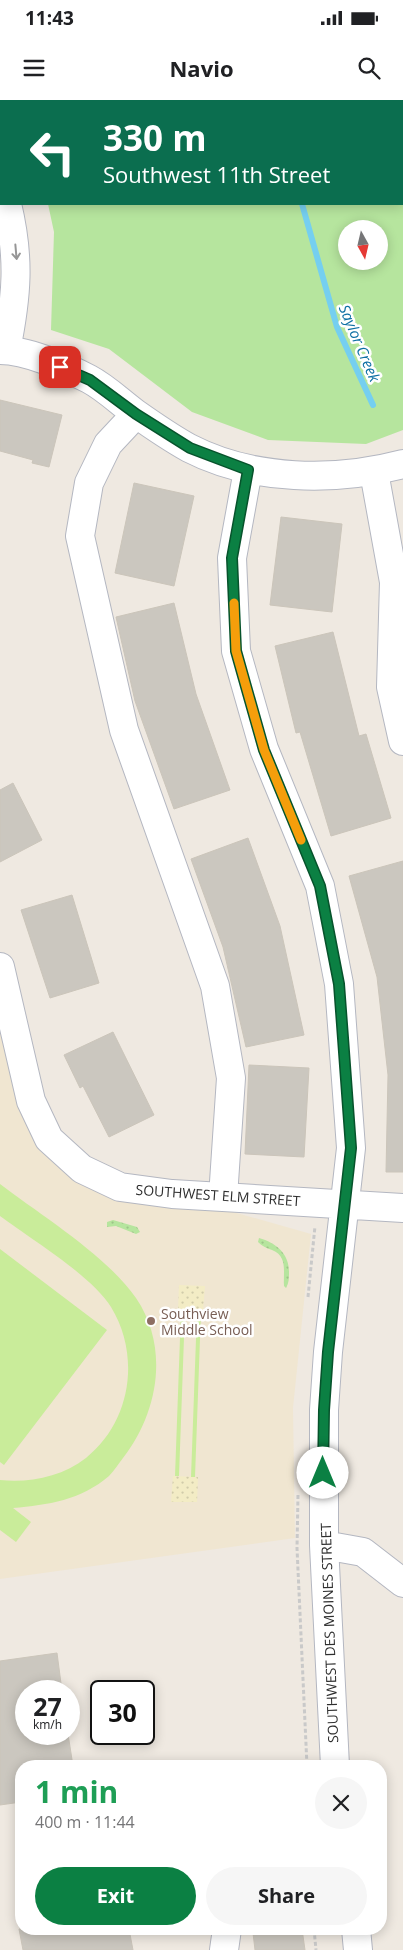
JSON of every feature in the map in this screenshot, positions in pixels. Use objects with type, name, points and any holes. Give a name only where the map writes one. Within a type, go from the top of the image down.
[{"type":"street","points":[[7,205],[14,232],[18,272],[3,350],[29,355],[90,380],[136,414],[190,448],[248,470],[297,476],[374,472],[403,464]]},
{"type":"street","points":[[136,414],[108,444],[88,482],[80,536],[124,730],[216,986],[232,1078],[223,1197]]},
{"type":"street","name":"SOUTHWEST DES MOINES STREET","points":[[248,470],[232,558],[236,651],[264,750],[320,886],[339,984],[351,1148],[328,1352],[324,1410],[324,1545],[336,1760]]},
{"type":"street","points":[[374,472],[394,582],[391,687],[403,741]]},
{"type":"street","name":"SOUTHWEST ELM STREET","points":[[0,967],[7,1032],[30,1101],[49,1140],[82,1169],[120,1187],[223,1197],[403,1208]]},
{"type":"street","points":[[324,1545],[363,1552],[403,1583]]},
{"type":"street","points":[[224,1950],[226,1935]]},
{"type":"street","points":[[357,1935],[358,1950]]},
{"type":"path","points":[[315,1935],[316,1950]]},
{"type":"shaded area","name":"Southview Middle School","points":[[0,967],[31,1101],[82,1169],[311,1234],[293,1408],[295,1538],[0,1579]]},
{"type":"sand","points":[[179,1285],[205,1286],[203,1311],[178,1310]]},
{"type":"sand","points":[[173,1476],[198,1477],[197,1502],[171,1502]]},
{"type":"green space","points":[[48,205],[403,205],[403,430],[366,444],[268,440],[192,412],[109,349],[51,330],[54,232]]},
{"type":"green space","points":[[0,1184],[91,1252],[124,1282],[147,1317],[156,1359],[155,1380],[145,1421],[135,1440],[115,1469],[98,1484],[76,1496],[51,1503],[13,1508],[31,1522],[16,1542],[0,1530],[0,1480],[11,1481],[45,1477],[67,1470],[86,1458],[101,1443],[113,1426],[122,1407],[127,1387],[128,1367],[126,1346],[120,1326],[111,1307],[102,1295],[76,1271],[0,1216]]},
{"type":"green space","points":[[113,1220],[137,1227],[140,1232],[136,1234],[116,1226],[107,1227],[107,1222]]},
{"type":"green space","points":[[259,1238],[276,1246],[287,1259],[289,1272],[286,1288],[284,1286],[283,1260],[277,1253],[258,1242]]},
{"type":"green space","points":[[0,1249],[107,1330],[4,1465],[0,1462]]},
{"type":"green space","points":[[181,1310],[185,1310],[179,1476],[175,1476]]},
{"type":"green space","points":[[197,1311],[201,1311],[195,1477],[191,1477]]},
{"type":"building","points":[[0,400],[62,415],[49,467],[32,463],[33,460],[0,451]]},
{"type":"building","points":[[134,483],[194,496],[174,586],[115,573]]},
{"type":"building","points":[[281,517],[342,524],[332,612],[270,605]]},
{"type":"building","points":[[174,603],[196,694],[230,790],[174,809],[135,701],[116,617]]},
{"type":"building","points":[[333,632],[359,736],[366,734],[391,818],[331,836],[300,732],[296,733],[275,646]]},
{"type":"building","points":[[13,783],[42,840],[0,862],[0,790]]},
{"type":"building","points":[[248,838],[280,926],[304,1035],[246,1047],[223,947],[191,859]]},
{"type":"building","points":[[403,861],[403,1172],[386,1172],[388,1075],[377,977],[349,876]]},
{"type":"building","points":[[72,895],[99,983],[50,998],[21,910]]},
{"type":"building","points":[[113,1032],[154,1115],[109,1137],[83,1086],[80,1088],[64,1055]]},
{"type":"building","points":[[249,1065],[309,1068],[304,1157],[245,1154]]},
{"type":"building","points":[[57,1653],[61,1680],[15,1680],[15,1745],[70,1745],[72,1760],[15,1760],[15,1803],[0,1805],[0,1661]]},
{"type":"building","points":[[20,1935],[130,1935],[133,1950],[23,1950]]},
{"type":"building","points":[[253,1935],[303,1935],[305,1950],[255,1950]]},
{"type":"waterway","name":"Saylor Creek","points":[[302,205],[337,327],[373,405]]},
{"type":"slow traffic","points":[[234,603],[236,651],[264,750],[301,840]]},
{"type":"place","name":"Southview Middle School","points":[[151,1321]]},
{"type":"route","points":[[60,367],[90,380],[136,414],[190,448],[248,470],[232,558],[236,651],[264,750],[320,886],[339,984],[351,1148],[328,1352],[324,1410],[323,1473]]}]
